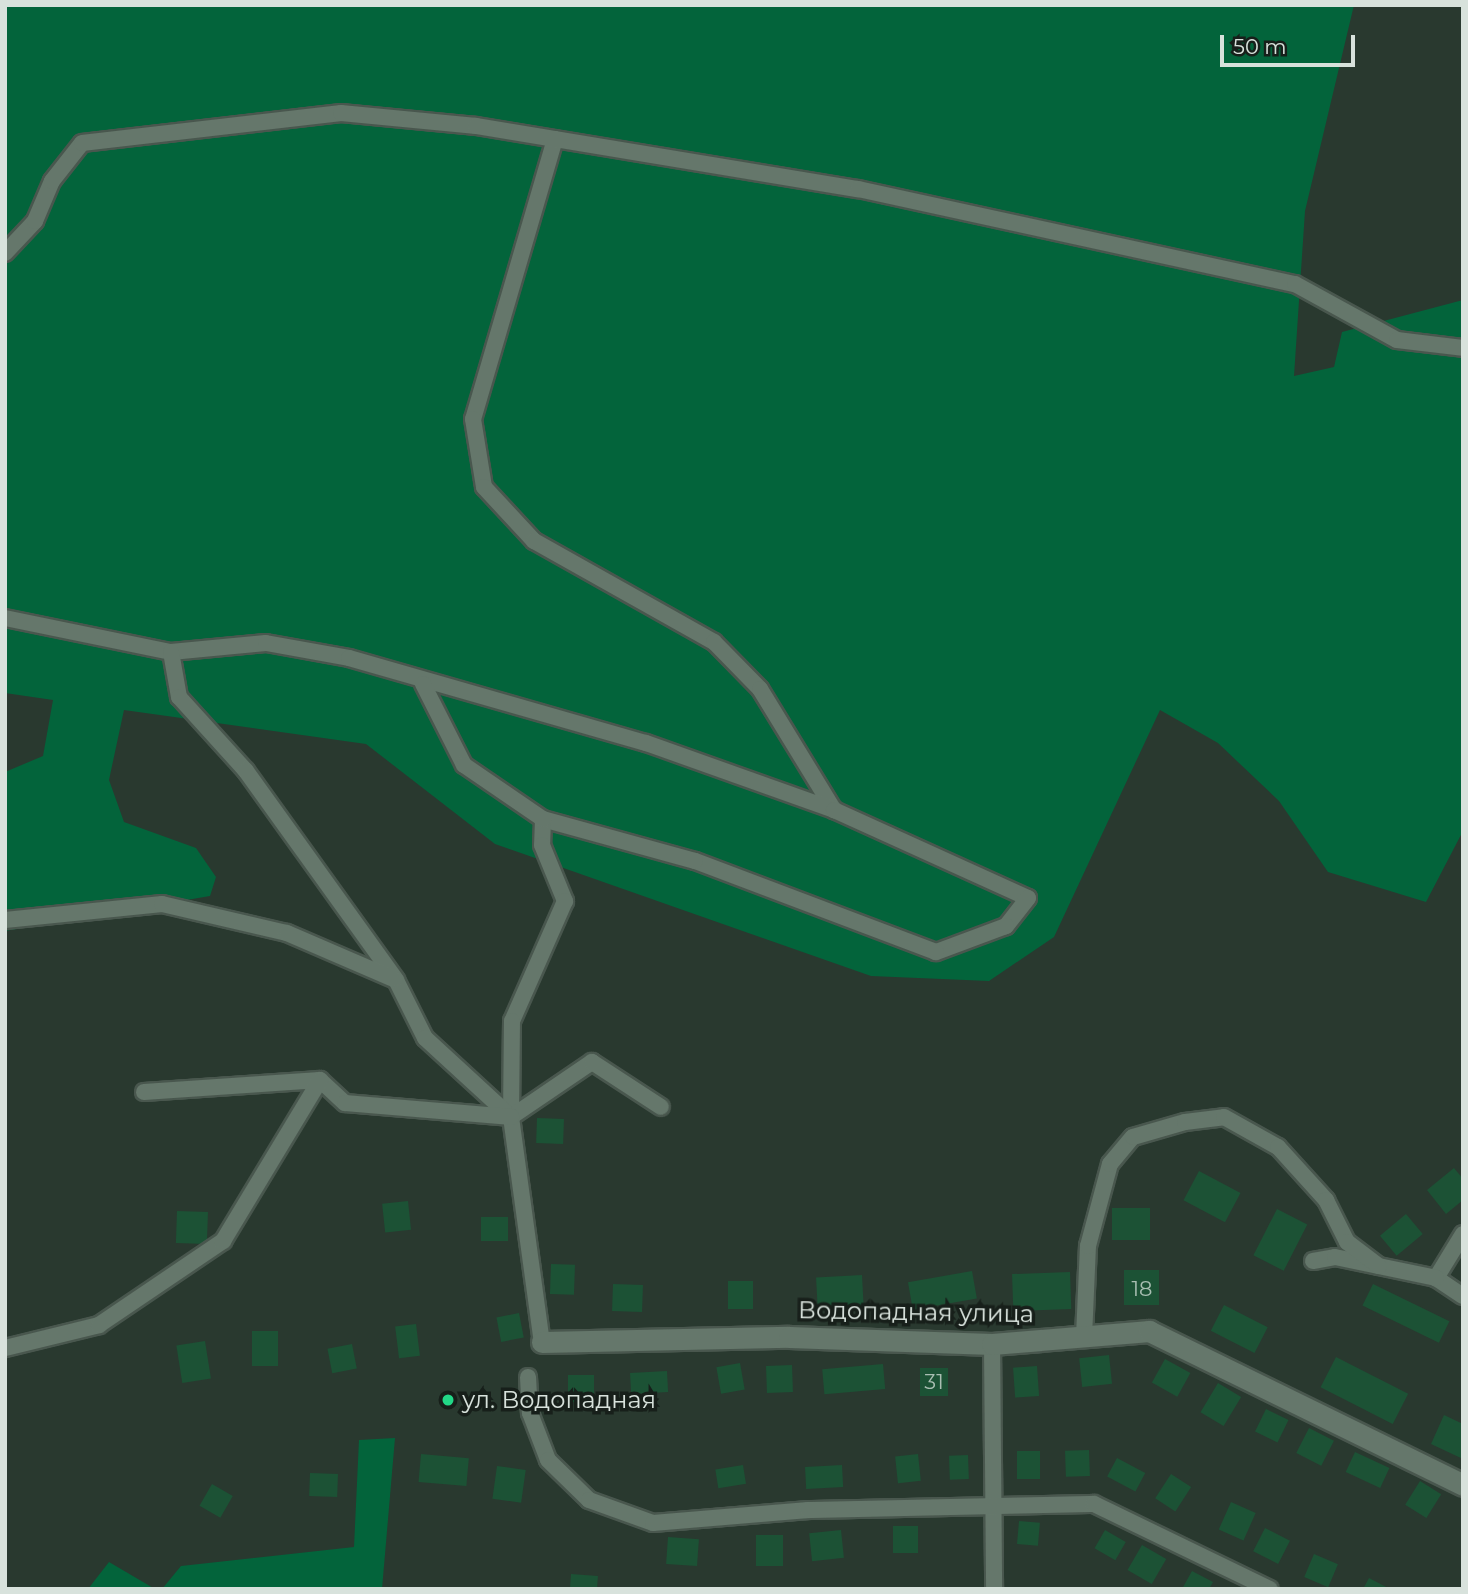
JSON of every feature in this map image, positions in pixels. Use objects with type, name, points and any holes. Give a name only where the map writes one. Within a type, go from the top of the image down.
[{"type":"street","points":[[5,253],[35,221],[52,181],[82,143],[341,113],[555,139],[858,189],[1295,284],[1397,340],[1463,348]]},
{"type":"street","points":[[555,139],[473,419],[484,488],[534,541],[714,642],[760,689],[834,810]]},
{"type":"street","points":[[5,618],[171,652],[266,643],[349,658],[423,684],[646,743],[834,810],[1028,898],[989,935],[936,951],[695,861],[542,819],[464,765],[423,684]]},
{"type":"street","points":[[171,652],[179,697],[246,771],[396,980],[425,1038],[511,1117]]},
{"type":"street","points":[[542,819],[542,845],[565,901],[512,1021],[511,1117],[542,1342]]},
{"type":"street","points":[[5,920],[162,904],[287,933],[396,980]]},
{"type":"street","points":[[144,1092],[320,1080],[345,1103],[511,1117],[592,1062],[662,1107]]},
{"type":"street","points":[[5,1348],[99,1325],[223,1241],[320,1080]]},
{"type":"street","points":[[1084,1337],[1088,1246],[1110,1164],[1133,1137],[1185,1122],[1224,1118],[1278,1147],[1326,1200],[1347,1242],[1379,1266]]},
{"type":"street","points":[[1436,1278],[1463,1234]]},
{"type":"street","points":[[1313,1261],[1335,1257],[1436,1278],[1463,1296]]},
{"type":"street","name":"Водопадная улица","points":[[542,1342],[789,1337],[992,1345],[1149,1331],[1463,1485]]},
{"type":"street","points":[[992,1345],[994,1589]]},
{"type":"street","points":[[527,1377],[530,1413],[548,1460],[589,1500],[653,1523],[994,1505],[1094,1504],[1270,1589]]},
{"type":"green space","points":[[5,5],[1354,5],[1305,211],[1294,376],[1334,367],[1342,332],[1463,300],[1463,831],[1426,902],[1328,872],[1279,801],[1218,743],[1160,710],[1054,937],[989,981],[871,976],[495,844],[366,744],[124,710],[109,780],[124,822],[196,848],[216,877],[210,896],[5,931],[5,772],[43,756],[53,700],[5,693]]},
{"type":"green space","points":[[395,1438],[382,1589],[162,1589],[181,1566],[354,1547],[359,1440]]},
{"type":"green space","points":[[109,1562],[155,1589],[88,1589]]},
{"type":"building","points":[[537,1118],[564,1119],[563,1144],[536,1143]]},
{"type":"building","points":[[1454,1168],[1463,1179],[1463,1200],[1446,1214],[1427,1190]]},
{"type":"building","points":[[1199,1171],[1240,1193],[1225,1222],[1184,1200]]},
{"type":"building","points":[[408,1201],[411,1230],[385,1233],[382,1204]]},
{"type":"building","points":[[1112,1208],[1150,1208],[1150,1240],[1112,1240]]},
{"type":"building","points":[[1277,1209],[1307,1224],[1284,1271],[1253,1255]]},
{"type":"building","points":[[177,1211],[208,1212],[207,1244],[176,1243]]},
{"type":"building","points":[[1406,1214],[1423,1234],[1397,1256],[1380,1236]]},
{"type":"building","points":[[481,1217],[508,1217],[508,1241],[481,1241]]},
{"type":"building","points":[[551,1264],[575,1265],[574,1295],[550,1294]]},
{"type":"building","points":[[1124,1270],[1159,1270],[1159,1305],[1124,1305]]},
{"type":"building","points":[[972,1271],[977,1299],[913,1310],[908,1282]]},
{"type":"building","points":[[1070,1272],[1071,1309],[1013,1311],[1012,1274]]},
{"type":"building","points":[[862,1275],[864,1308],[818,1310],[816,1277]]},
{"type":"building","points":[[728,1281],[753,1281],[753,1309],[728,1309]]},
{"type":"building","points":[[613,1284],[643,1285],[642,1312],[612,1311]]},
{"type":"building","points":[[1373,1284],[1449,1321],[1439,1343],[1362,1306]]},
{"type":"building","points":[[1224,1305],[1268,1327],[1254,1353],[1211,1331]]},
{"type":"building","points":[[519,1313],[524,1338],[501,1342],[496,1317]]},
{"type":"building","points":[[416,1324],[420,1356],[399,1358],[395,1327]]},
{"type":"building","points":[[252,1331],[278,1331],[278,1366],[252,1366]]},
{"type":"building","points":[[205,1341],[211,1379],[182,1383],[176,1346]]},
{"type":"building","points":[[352,1344],[357,1369],[332,1373],[327,1349]]},
{"type":"building","points":[[1109,1355],[1112,1384],[1082,1387],[1079,1358]]},
{"type":"building","points":[[1336,1357],[1408,1394],[1393,1424],[1321,1387]]},
{"type":"building","points":[[1165,1359],[1190,1373],[1177,1397],[1152,1383]]},
{"type":"building","points":[[740,1363],[745,1390],[721,1394],[716,1367]]},
{"type":"building","points":[[883,1364],[885,1389],[824,1394],[822,1369]]},
{"type":"building","points":[[792,1365],[793,1392],[767,1393],[766,1366]]},
{"type":"building","points":[[1037,1366],[1039,1396],[1015,1398],[1013,1368]]},
{"type":"building","points":[[920,1368],[948,1368],[948,1396],[920,1396]]},
{"type":"building","points":[[667,1371],[668,1392],[631,1394],[630,1373]]},
{"type":"building","points":[[568,1375],[594,1375],[594,1402],[568,1402]]},
{"type":"building","points":[[1218,1383],[1241,1397],[1224,1426],[1200,1412]]},
{"type":"building","points":[[1266,1409],[1288,1420],[1278,1442],[1255,1431]]},
{"type":"building","points":[[1444,1415],[1463,1424],[1463,1459],[1431,1444]]},
{"type":"building","points":[[1309,1428],[1334,1441],[1321,1466],[1296,1453]]},
{"type":"building","points":[[1089,1450],[1090,1476],[1066,1477],[1065,1451]]},
{"type":"building","points":[[1017,1451],[1040,1451],[1040,1479],[1017,1479]]},
{"type":"building","points":[[1355,1452],[1389,1468],[1380,1488],[1346,1472]]},
{"type":"building","points":[[421,1454],[469,1458],[466,1486],[419,1482]]},
{"type":"building","points":[[918,1454],[921,1481],[898,1483],[895,1456]]},
{"type":"building","points":[[968,1455],[969,1479],[950,1480],[949,1456]]},
{"type":"building","points":[[1117,1458],[1145,1473],[1135,1492],[1107,1477]]},
{"type":"building","points":[[743,1465],[746,1484],[718,1488],[715,1469]]},
{"type":"building","points":[[842,1465],[843,1487],[806,1489],[805,1467]]},
{"type":"building","points":[[497,1466],[526,1470],[521,1503],[492,1499]]},
{"type":"building","points":[[310,1473],[338,1474],[337,1497],[309,1496]]},
{"type":"building","points":[[1171,1474],[1191,1487],[1175,1511],[1155,1498]]},
{"type":"building","points":[[1420,1481],[1441,1494],[1426,1518],[1405,1505]]},
{"type":"building","points":[[212,1484],[233,1496],[220,1518],[200,1506]]},
{"type":"building","points":[[1231,1502],[1256,1513],[1243,1540],[1219,1529]]},
{"type":"building","points":[[1019,1521],[1040,1523],[1038,1546],[1017,1544]]},
{"type":"building","points":[[893,1526],[918,1526],[918,1553],[893,1553]]},
{"type":"building","points":[[1265,1528],[1290,1541],[1278,1564],[1253,1551]]},
{"type":"building","points":[[841,1530],[844,1558],[812,1561],[809,1533]]},
{"type":"building","points":[[1105,1530],[1126,1542],[1115,1560],[1094,1548]]},
{"type":"building","points":[[756,1535],[783,1535],[783,1566],[756,1566]]},
{"type":"building","points":[[668,1537],[699,1539],[697,1566],[666,1564]]},
{"type":"building","points":[[1142,1545],[1166,1559],[1152,1584],[1128,1570]]},
{"type":"building","points":[[1314,1554],[1338,1564],[1328,1587],[1304,1577]]},
{"type":"building","points":[[1192,1571],[1213,1582],[1209,1589],[1182,1589]]},
{"type":"building","points":[[571,1574],[598,1576],[597,1589],[570,1589]]},
{"type":"building","points":[[1369,1578],[1390,1589],[1363,1589]]},
{"type":"place","name":"ул. Водопадная","points":[[448,1400]]}]
